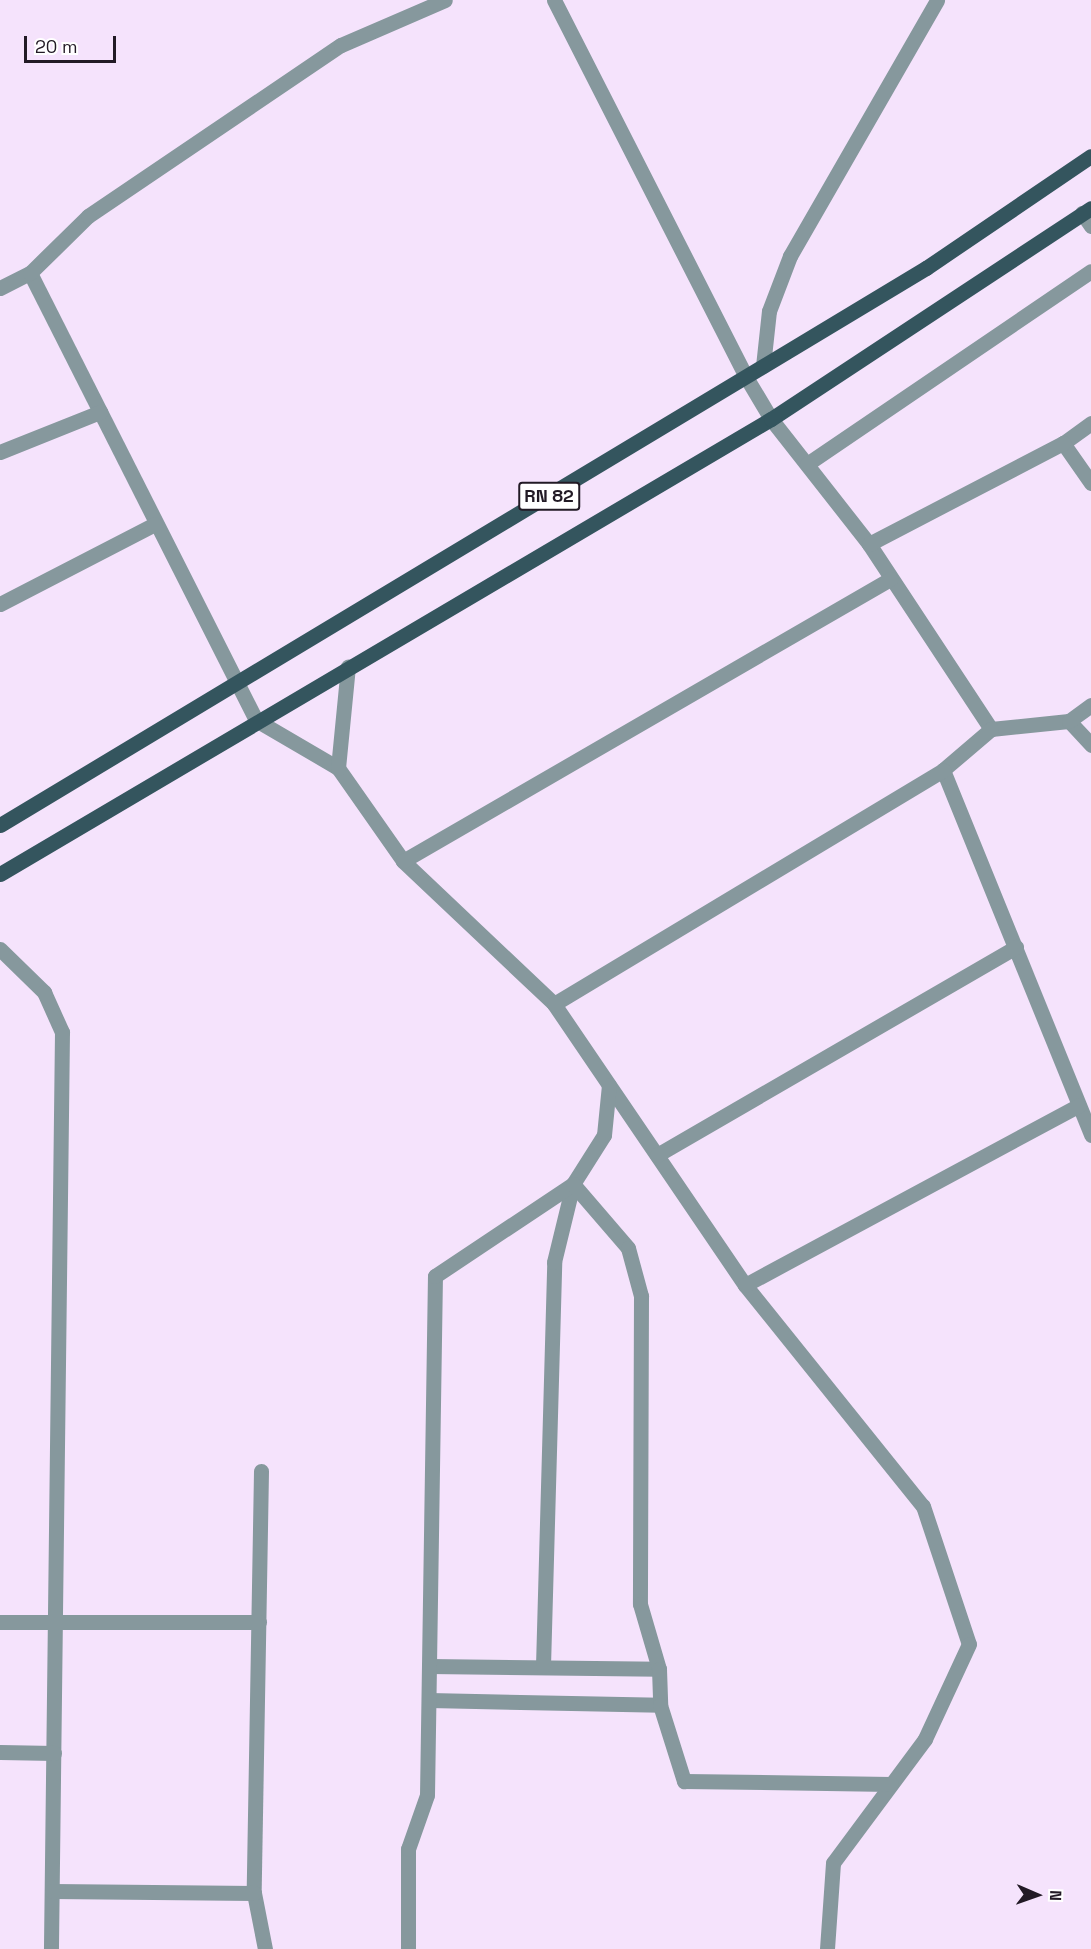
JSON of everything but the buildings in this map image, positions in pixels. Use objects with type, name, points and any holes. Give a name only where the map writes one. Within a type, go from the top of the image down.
[{"type":"main road","name":"RN 82","points":[[0,825],[926,268],[1091,156]]},
{"type":"main road","name":"RN 82","points":[[0,874],[256,720],[771,419],[1088,216]]},
{"type":"street","points":[[0,288],[30,273],[88,216],[341,45],[445,0]]},
{"type":"street","points":[[554,0],[746,377],[771,419],[869,544],[890,579],[992,729]]},
{"type":"street","points":[[763,366],[769,311],[790,256],[937,0]]},
{"type":"street","points":[[807,464],[1091,271]]},
{"type":"street","points":[[30,273],[256,720],[338,768],[403,861],[554,1004],[745,1285],[923,1506],[969,1644],[925,1739],[833,1863],[827,1949]]},
{"type":"street","points":[[0,452],[100,412]]},
{"type":"street","points":[[869,544],[1063,443],[1091,423]]},
{"type":"street","points":[[1063,443],[1091,483]]},
{"type":"street","points":[[0,604],[155,524]]},
{"type":"street","points":[[403,861],[890,579]]},
{"type":"street","points":[[338,768],[348,666]]},
{"type":"street","points":[[554,1004],[944,770],[992,729],[1069,721],[1091,705]]},
{"type":"street","points":[[1069,721],[1091,745]]},
{"type":"street","points":[[944,770],[1091,1135]]},
{"type":"street","points":[[657,1155],[1016,948]]},
{"type":"street","points":[[0,949],[45,992],[62,1032],[57,1623],[51,1949]]},
{"type":"street","points":[[543,1666],[554,1262],[573,1184],[604,1135],[609,1085]]},
{"type":"street","points":[[745,1285],[1079,1105]]},
{"type":"street","points":[[408,1949],[408,1849],[427,1795],[435,1276],[573,1184]]},
{"type":"street","points":[[573,1184],[628,1248],[641,1296],[640,1604],[658,1669],[660,1705],[684,1781],[891,1784]]},
{"type":"street","points":[[261,1471],[254,1893],[265,1949]]},
{"type":"street","points":[[0,1622],[259,1622]]},
{"type":"street","points":[[429,1666],[658,1669]]},
{"type":"street","points":[[429,1700],[660,1705]]},
{"type":"street","points":[[0,1752],[54,1753]]},
{"type":"street","points":[[52,1891],[254,1893]]}]
